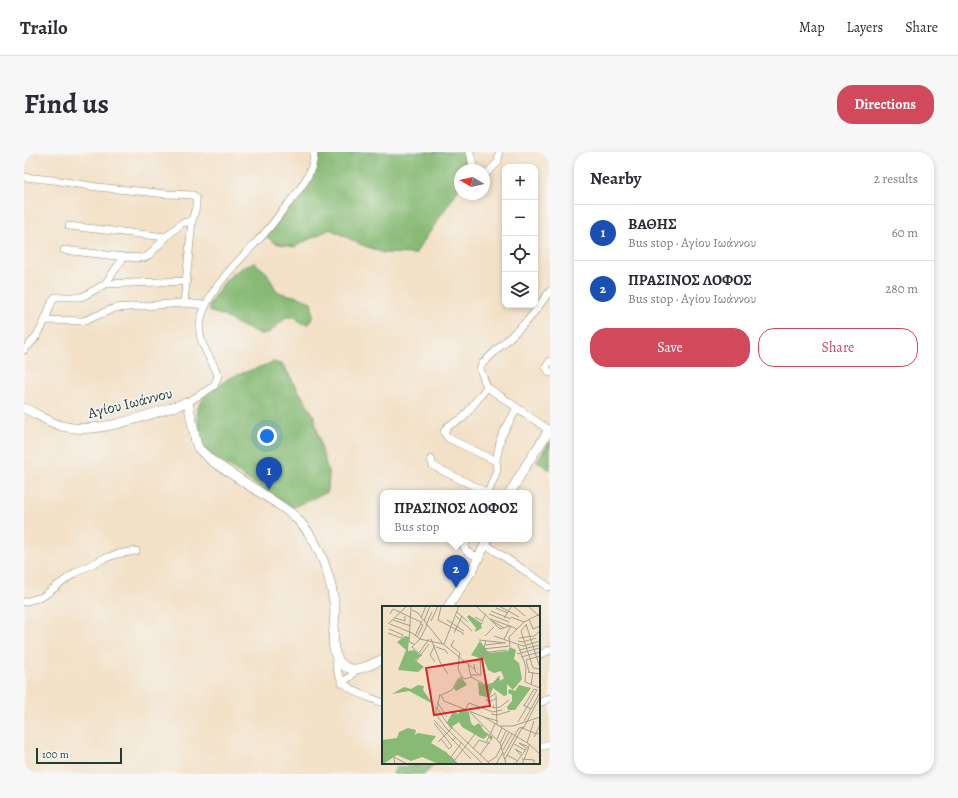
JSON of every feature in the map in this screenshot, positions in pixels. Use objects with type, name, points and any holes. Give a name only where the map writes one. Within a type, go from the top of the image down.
[{"type":"street","points":[[188,402],[214,386],[218,376],[215,365],[204,347],[200,334],[205,305],[220,282],[264,234],[296,194],[310,173],[314,152]]},
{"type":"street","points":[[470,152],[473,164]]},
{"type":"street","points":[[490,170],[498,162],[499,152]]},
{"type":"street","points":[[24,177],[97,187],[193,195],[196,198],[196,203],[192,220],[184,304]]},
{"type":"street","points":[[64,250],[144,258],[182,223],[192,220]]},
{"type":"street","points":[[69,226],[166,237]]},
{"type":"street","points":[[24,350],[36,338],[46,320],[52,301],[55,297],[82,297],[105,284],[124,257]]},
{"type":"street","points":[[105,284],[186,280]]},
{"type":"street","points":[[512,490],[550,429],[486,387],[480,369],[481,366],[529,320],[550,291]]},
{"type":"street","points":[[46,320],[84,321],[115,308],[184,304],[205,305]]},
{"type":"street","points":[[550,361],[546,367],[550,373]]},
{"type":"street","points":[[486,387],[463,418],[448,426],[444,432],[448,438],[496,460]]},
{"type":"street","name":"Αγίου Ιωάννου","points":[[24,408],[46,420],[65,427],[92,428],[140,417],[188,402],[196,442],[202,453],[282,506],[294,516],[313,540],[321,555],[335,602],[334,646],[336,657]]},
{"type":"street","points":[[489,490],[497,470],[496,460],[501,437],[517,408]]},
{"type":"street","points":[[431,459],[433,466],[482,490]]},
{"type":"street","points":[[466,542],[464,547],[466,551],[479,558]]},
{"type":"street","points":[[449,606],[479,558],[487,542],[549,587]]},
{"type":"street","points":[[24,602],[42,597],[76,572],[103,559],[117,554],[136,551]]},
{"type":"street","points":[[540,655],[550,650]]},
{"type":"street","points":[[336,657],[338,661],[346,667],[356,669],[382,659]]},
{"type":"street","points":[[336,657],[337,673],[342,682],[361,694],[382,704]]},
{"type":"street","points":[[342,682],[351,676],[356,669]]},
{"type":"street","points":[[540,703],[550,698]]},
{"type":"street","points":[[540,746],[550,744]]},
{"type":"green space","points":[[319,152],[462,152],[466,164],[454,164],[454,196],[415,254],[383,253],[360,244],[330,229],[294,247],[275,243],[267,237],[311,178]]},
{"type":"green space","points":[[254,262],[267,273],[276,290],[281,293],[311,302],[313,316],[309,324],[301,323],[295,317],[286,317],[269,333],[261,334],[239,325],[222,315],[210,312],[209,306],[222,285],[232,275]]},
{"type":"green space","points":[[274,362],[283,365],[314,416],[329,474],[328,492],[293,507],[282,502],[208,453],[200,438],[197,409],[204,397],[229,378]]},
{"type":"green space","points":[[550,441],[550,470],[537,461]]},
{"type":"green space","points":[[434,764],[425,774],[393,774],[396,768]]},
{"type":"place","name":"ΒΑΘΗΣ","points":[[269,490]]},
{"type":"place","name":"ΠΡΑΣΙΝΟΣ ΛΟΦΟΣ","points":[[456,588]]}]
